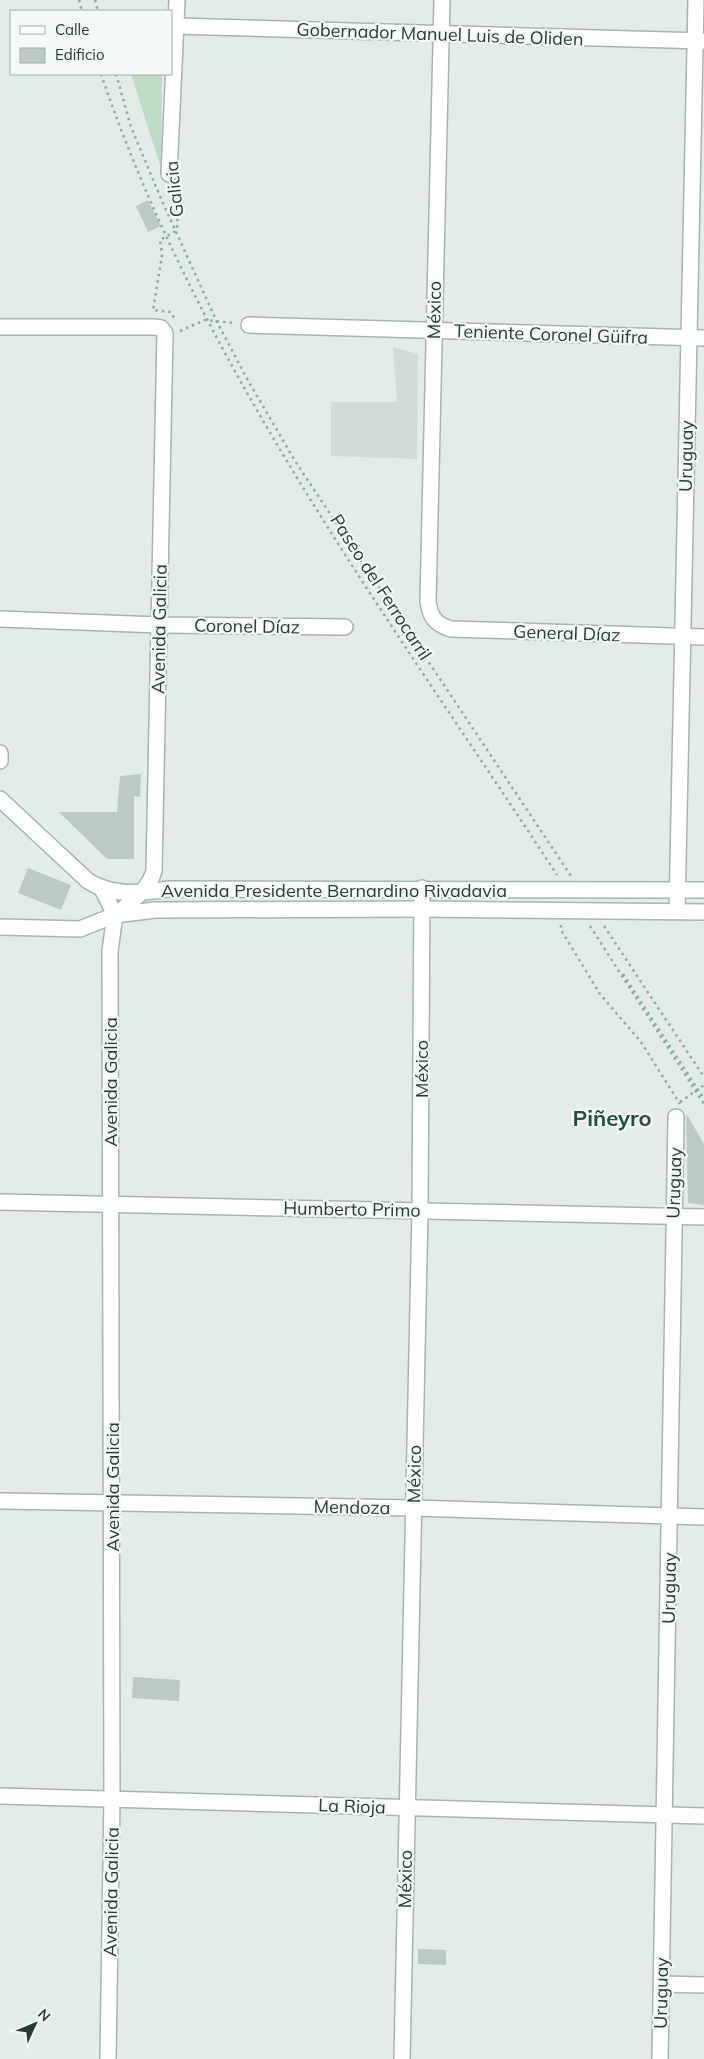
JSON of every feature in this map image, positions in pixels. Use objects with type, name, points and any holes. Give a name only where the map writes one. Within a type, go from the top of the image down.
[{"type":"street","name":"Galicia","points":[[168,174],[177,0]]},
{"type":"street","name":"México","points":[[433,620],[428,601],[442,0]]},
{"type":"street","name":"Uruguay","points":[[677,911],[688,338],[700,40],[696,0]]},
{"type":"street","name":"Gobernador Manuel Luis de Oliden","points":[[176,26],[441,35],[700,40]]},
{"type":"street","name":"Teniente Coronel Güifra","points":[[249,325],[704,338]]},
{"type":"street","name":"Avenida Galicia","points":[[0,327],[161,328],[166,339],[154,871],[150,882],[142,893],[115,915],[110,951],[112,1798],[108,2059]]},
{"type":"street","name":"Coronel Díaz","points":[[0,618],[160,625],[345,627]]},
{"type":"street","name":"General Díaz","points":[[433,620],[440,625],[451,628],[704,637]]},
{"type":"street","points":[[0,753],[0,761]]},
{"type":"street","points":[[0,799],[88,881],[102,890],[115,915],[80,929],[0,927]]},
{"type":"street","name":"México","points":[[402,2059],[420,1210],[422,888]]},
{"type":"street","name":"Avenida Presidente Bernardino Rivadavia","points":[[102,890],[142,893],[169,890],[422,888],[704,890]]},
{"type":"street","name":"Avenida Presidente Bernardino Rivadavia","points":[[115,915],[155,910],[422,909],[561,911],[587,914],[704,912]]},
{"type":"street","name":"Uruguay","points":[[660,2059],[671,1516],[673,1218],[676,1118]]},
{"type":"street","name":"Humberto Primo","points":[[0,1202],[420,1210],[673,1218],[704,1217]]},
{"type":"street","name":"Mendoza","points":[[0,1501],[413,1508],[704,1517]]},
{"type":"street","name":"La Rioja","points":[[0,1796],[704,1816]]},
{"type":"street","points":[[662,1984],[704,1985]]},
{"type":"path","name":"Paseo del Ferrocarril","points":[[101,75],[148,200],[205,320],[257,414],[361,582],[573,889]]},
{"type":"path","points":[[116,75],[131,127],[216,320],[246,377],[295,461],[573,889]]},
{"type":"path","name":"Galicia","points":[[168,174],[178,223],[176,231],[160,240],[162,256],[153,310],[171,312],[180,330]]},
{"type":"path","points":[[180,339],[180,330],[205,320],[249,325]]},
{"type":"path","points":[[561,911],[561,930],[600,994],[642,1042],[680,1102]]},
{"type":"path","points":[[587,914],[704,1077]]},
{"type":"path","points":[[587,914],[704,1104]]},
{"type":"path","points":[[587,914],[704,1099]]},
{"type":"path","points":[[676,1118],[680,1102],[704,1085]]},
{"type":"shaded area","points":[[393,347],[418,354],[417,459],[331,456],[331,402],[397,402]]},
{"type":"green space","points":[[131,75],[162,75],[161,168]]},
{"type":"building","points":[[148,200],[161,226],[148,232],[136,206]]},
{"type":"building","points":[[141,774],[140,797],[134,796],[134,859],[107,859],[59,812],[117,812],[120,776]]},
{"type":"building","points":[[28,868],[71,885],[61,910],[18,893]]},
{"type":"building","points":[[686,1113],[704,1144],[704,1205],[688,1203]]},
{"type":"building","points":[[133,1677],[180,1680],[179,1701],[132,1698]]},
{"type":"building","points":[[418,1949],[446,1950],[446,1965],[418,1964]]},
{"type":"district","name":"Piñeyro","points":[[612,1118]]}]
